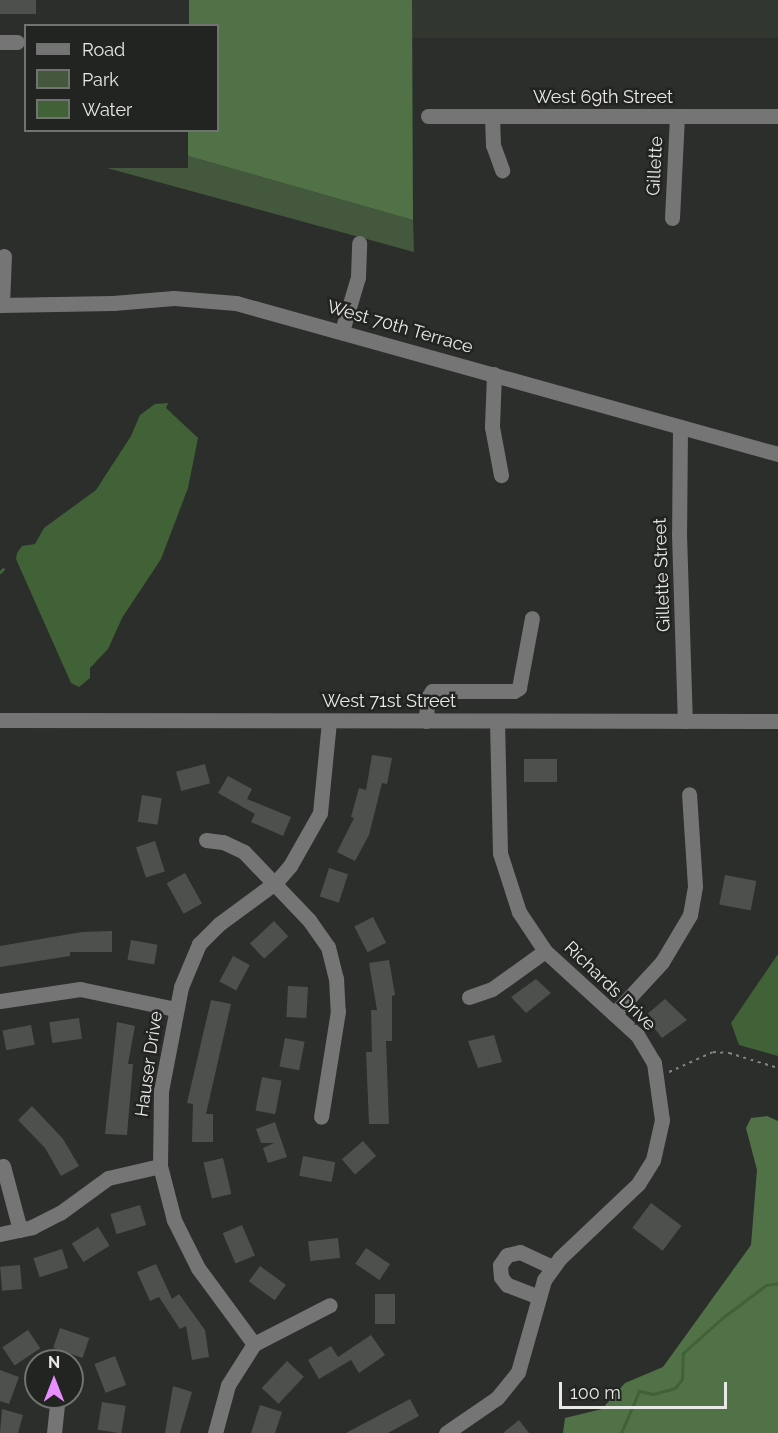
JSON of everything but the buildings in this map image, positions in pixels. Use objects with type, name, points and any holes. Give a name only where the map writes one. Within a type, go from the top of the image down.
[{"type":"street","points":[[0,42],[17,42]]},
{"type":"street","name":"West 69th Street","points":[[428,116],[778,117]]},
{"type":"street","points":[[492,116],[493,145],[502,170]]},
{"type":"street","name":"Gillette","points":[[672,218],[677,116]]},
{"type":"street","points":[[342,331],[358,277],[359,243]]},
{"type":"street","name":"West 70th Terrace","points":[[4,256],[1,305],[206,298],[265,309],[778,454]]},
{"type":"street","points":[[494,375],[492,427],[501,475]]},
{"type":"street","name":"Gillette Street","points":[[680,427],[678,534],[684,721]]},
{"type":"street","points":[[426,721],[428,699],[432,691],[519,688],[532,618]]},
{"type":"street","name":"West 71st Street","points":[[0,720],[778,721]]},
{"type":"street","name":"Hauser Drive","points":[[254,1344],[198,1268],[174,1220],[160,1166],[161,1091],[176,1009],[190,960],[206,935],[276,882],[290,866],[320,813],[328,721]]},
{"type":"street","name":"Richards Drive","points":[[446,1433],[485,1407],[505,1390],[518,1372],[530,1340],[539,1297],[552,1267],[638,1184],[649,1169],[662,1120],[658,1077],[638,1035],[545,951],[519,912],[500,853],[497,721]]},
{"type":"street","points":[[614,1014],[662,962],[690,915],[695,886],[689,794]]},
{"type":"street","points":[[206,840],[223,842],[244,852],[276,882],[320,934],[336,978],[335,1040],[321,1117]]},
{"type":"street","points":[[469,997],[492,989],[545,951]]},
{"type":"street","points":[[0,1001],[80,989],[176,1009]]},
{"type":"street","points":[[3,1166],[20,1230]]},
{"type":"street","points":[[0,1234],[20,1230],[60,1213],[108,1178],[160,1166]]},
{"type":"street","points":[[539,1297],[507,1285],[501,1277],[500,1264],[514,1252],[552,1267]]},
{"type":"street","points":[[215,1433],[228,1385],[254,1344],[330,1305]]},
{"type":"street","points":[[54,1433],[57,1409]]},
{"type":"path","points":[[658,1077],[713,1053],[729,1053],[778,1068]]},
{"type":"shaded area","points":[[189,0],[412,0],[413,220],[188,156],[188,132],[219,132],[219,24],[189,24]]},
{"type":"shaded area","points":[[412,0],[778,0],[778,38],[412,38]]},
{"type":"shaded area","points":[[767,1116],[778,1121],[778,1433],[563,1433],[565,1418],[602,1409],[625,1383],[663,1367],[751,1245],[757,1170],[746,1128],[751,1118]]},
{"type":"green space","points":[[188,156],[413,220],[414,252],[107,168],[188,168]]},
{"type":"water","points":[[168,403],[166,408],[198,438],[188,488],[161,559],[122,618],[108,649],[90,668],[90,678],[79,687],[71,683],[16,559],[17,553],[22,546],[35,544],[44,528],[96,490],[131,436],[140,415],[155,404]]},
{"type":"water","points":[[778,954],[778,1056],[739,1045],[731,1023]]},
{"type":"waterway","points":[[0,572],[3,569]]},
{"type":"waterway","points":[[621,1433],[639,1391],[653,1394],[675,1388],[682,1379],[683,1353],[722,1318],[766,1285],[778,1283]]}]
